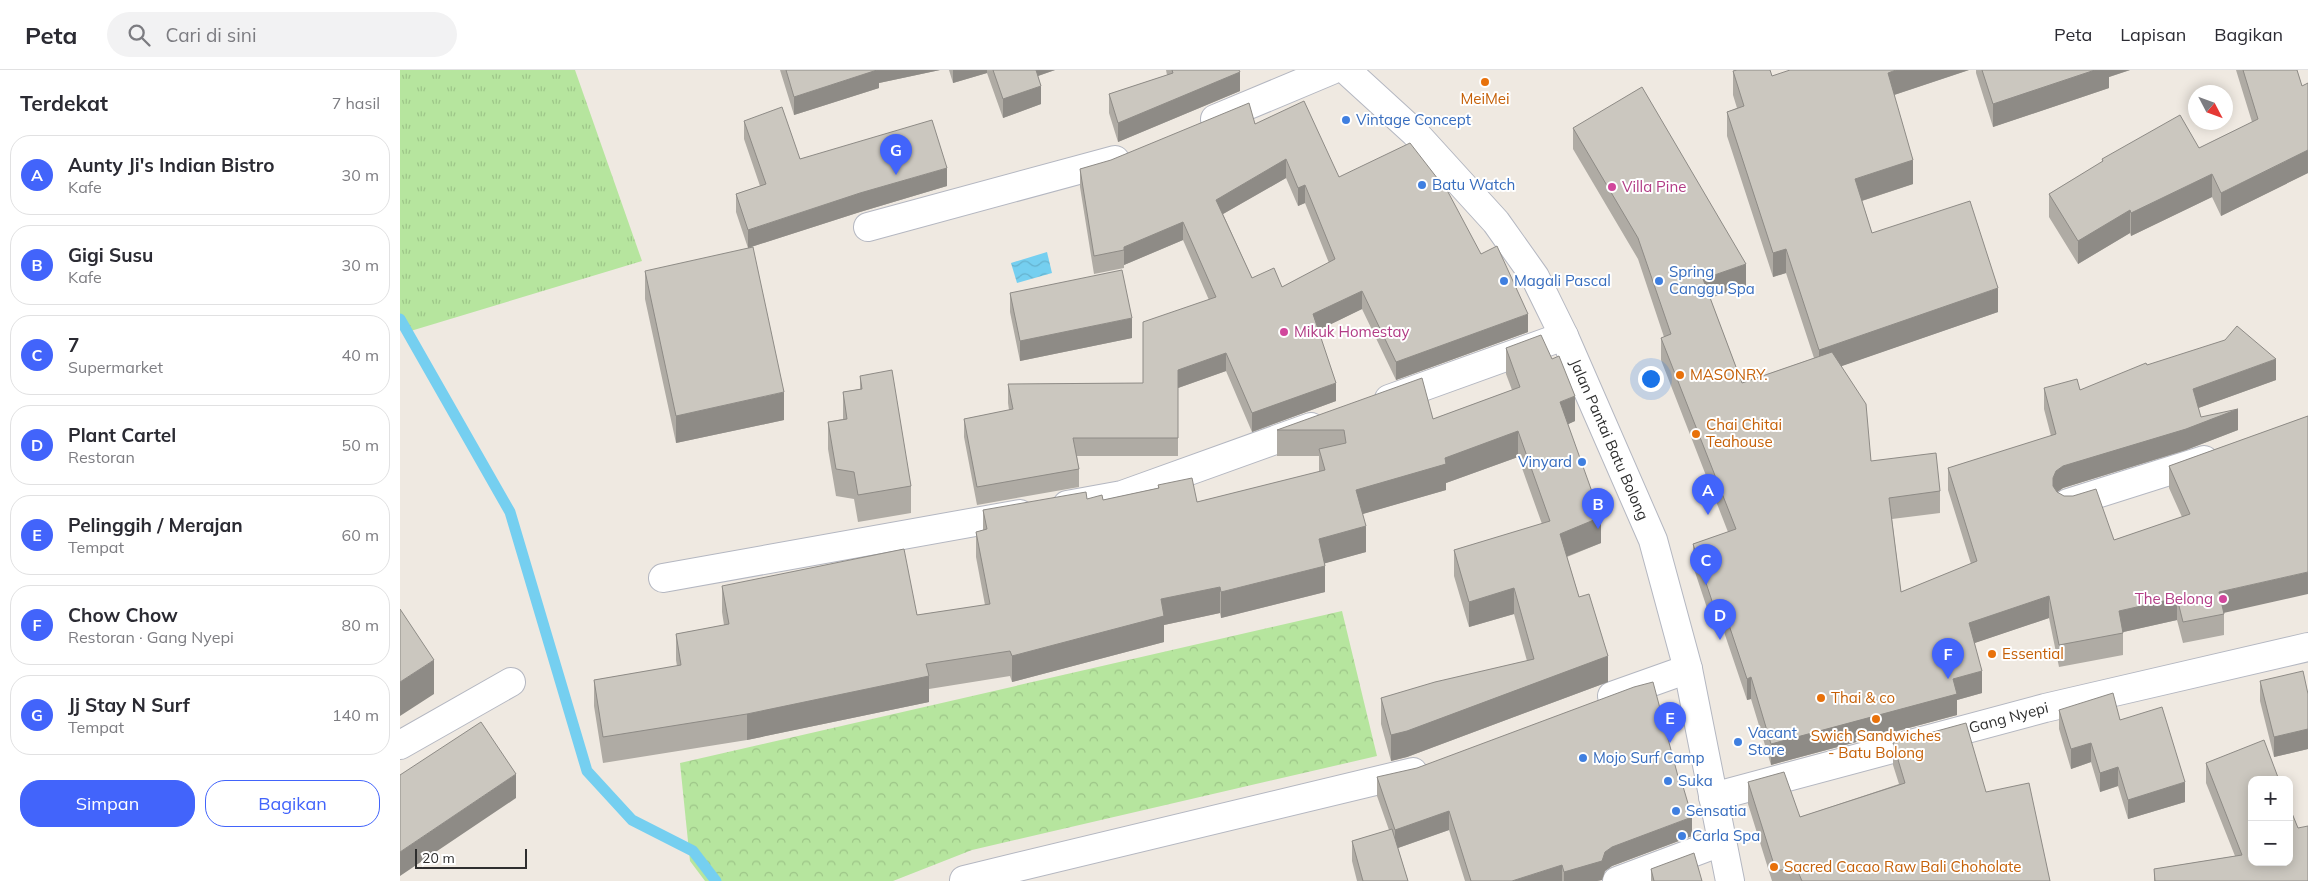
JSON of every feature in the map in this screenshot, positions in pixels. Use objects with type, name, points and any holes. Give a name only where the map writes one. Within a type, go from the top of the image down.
[{"type":"street","points":[[1194,127],[1332,70]]},
{"type":"street","name":"Jalan Pantai Batu Bolong","points":[[1346,70],[1415,133],[1496,222],[1534,277],[1564,336],[1653,540],[1688,668],[1730,881]]},
{"type":"street","points":[[868,227],[1105,164],[1141,150]]},
{"type":"street","points":[[1364,408],[1564,336]]},
{"type":"street","points":[[663,578],[1122,495],[1336,418]]},
{"type":"street","points":[[2068,503],[2191,465],[2227,451]]},
{"type":"street","name":"Gang Nyepi","points":[[1713,797],[2045,708],[2308,647]]},
{"type":"street","points":[[1586,706],[1688,668]]},
{"type":"street","points":[[400,745],[511,682]]},
{"type":"street","points":[[964,880],[1403,774],[1440,762]]},
{"type":"street","points":[[1617,881],[1721,842]]},
{"type":"green space","points":[[400,70],[575,70],[642,261],[404,333],[400,322]]},
{"type":"green space","points":[[1342,611],[1377,756],[972,850],[893,881],[705,881],[690,861],[680,763]]},
{"type":"water","points":[[1047,252],[1052,273],[1017,283],[1011,263]]},
{"type":"building","points":[[786,70],[877,70],[794,97]]},
{"type":"building","points":[[993,70],[1036,70],[1041,86],[1003,99]]},
{"type":"building","points":[[1172,70],[1239,70],[1240,72],[1118,123],[1109,94],[1173,73]]},
{"type":"building","points":[[1770,70],[1772,76],[1790,70],[1896,70],[1888,73],[1913,160],[1855,179],[1872,233],[1970,201],[1998,288],[1819,350],[1786,249],[1773,253],[1727,112],[1744,106],[1733,71]]},
{"type":"building","points":[[1982,70],[2095,70],[1993,104]]},
{"type":"building","points":[[2243,70],[2297,70],[2302,86],[2308,83],[2308,150],[2221,193],[2212,174],[2131,213],[2130,210],[2078,241],[2049,194],[2103,161],[2102,159],[2180,115],[2199,148],[2258,119]]},
{"type":"building","points":[[1642,87],[1746,264],[1703,279],[1742,383],[1832,352],[1866,404],[1871,461],[1936,453],[1940,491],[1889,498],[1901,592],[1977,561],[1948,468],[2056,434],[2044,388],[2077,379],[2080,390],[2146,363],[2147,365],[2225,340],[2237,326],[2276,359],[2193,389],[2201,417],[2238,409],[2186,429],[2063,466],[2056,471],[2053,478],[2053,486],[2057,492],[2064,496],[2073,496],[2096,489],[2114,540],[2190,514],[2169,466],[2308,416],[2308,572],[2219,592],[2224,614],[2183,622],[2177,598],[2119,611],[2123,633],[2059,645],[2049,596],[1969,623],[1982,671],[1953,679],[1957,694],[1771,744],[1751,677],[1747,679],[1722,604],[1714,607],[1693,544],[1736,529],[1661,338],[1671,334],[1638,238],[1573,128]]},
{"type":"building","points":[[1304,101],[1339,177],[1410,143],[1448,192],[1481,254],[1497,246],[1528,314],[1396,362],[1362,291],[1313,314],[1336,383],[1252,413],[1226,353],[1178,370],[1178,438],[1073,438],[1079,469],[977,487],[964,419],[1013,409],[1008,384],[1143,383],[1143,322],[1216,297],[1183,222],[1124,247],[1124,250],[1094,256],[1080,169],[1111,160],[1249,103],[1255,124]],"holes":[[[1286,159],[1298,188],[1305,185],[1335,259],[1282,287],[1274,268],[1252,278],[1216,200]]]},
{"type":"building","points":[[782,107],[800,159],[932,120],[947,168],[860,193],[748,230],[736,194],[766,184],[744,121]]},
{"type":"building","points":[[753,247],[784,392],[676,416],[645,271]]},
{"type":"building","points":[[1122,270],[1132,318],[1020,341],[1010,293]]},
{"type":"building","points":[[1541,335],[1552,359],[1559,356],[1575,396],[1560,402],[1601,517],[1560,534],[1579,597],[1589,594],[1608,656],[1407,731],[1391,735],[1381,698],[1435,682],[1534,659],[1514,588],[1469,602],[1454,550],[1550,521],[1518,431],[1445,458],[1446,464],[1356,490],[1366,526],[1319,539],[1325,566],[1221,592],[1220,587],[1161,599],[1164,616],[1012,656],[1010,651],[926,664],[929,676],[747,714],[603,737],[594,680],[681,665],[676,634],[729,624],[722,586],[904,549],[917,615],[990,604],[976,532],[987,529],[983,510],[1086,492],[1087,499],[1102,495],[1103,500],[1159,488],[1158,485],[1192,478],[1197,502],[1325,470],[1319,449],[1346,443],[1344,430],[1277,430],[1422,378],[1433,419],[1520,387],[1506,348]]},
{"type":"building","points":[[892,370],[911,486],[858,495],[854,472],[836,469],[828,422],[847,419],[843,392],[862,389],[860,376]]},
{"type":"building","points":[[400,609],[434,660],[400,682]]},
{"type":"building","points":[[2303,671],[2308,694],[2308,729],[2274,737],[2260,681]]},
{"type":"building","points":[[1653,682],[1680,784],[1682,783],[1692,817],[1612,847],[1605,852],[1602,861],[1564,872],[1562,865],[1512,881],[1471,881],[1449,811],[1395,830],[1377,777],[1417,768],[1634,687]]},
{"type":"building","points":[[2113,693],[2120,720],[2162,707],[2185,782],[2128,800],[2118,767],[2100,773],[2091,743],[2071,749],[2059,710]]},
{"type":"building","points":[[481,722],[516,774],[400,852],[400,775]]},
{"type":"building","points":[[1966,723],[1986,792],[2029,783],[2050,881],[1802,881],[1796,867],[1776,871],[1748,782],[1784,772],[1800,817],[1905,783],[1893,743]]},
{"type":"building","points":[[2264,740],[2278,776],[2248,776],[2248,866],[2293,866],[2293,816],[2298,828],[2308,826],[2308,881],[2155,881],[2154,869],[2242,855],[2206,763]]},
{"type":"building","points":[[1392,829],[1408,881],[1363,881],[1352,841]]},
{"type":"building","points":[[1694,853],[1702,881],[1654,881],[1651,869]]},
{"type":"waterway","points":[[400,319],[510,512],[587,771],[632,820],[693,851],[716,881]]},
{"type":"place","name":"MeiMei","points":[[1485,82]]},
{"type":"place","name":"Vintage Concept","points":[[1346,120]]},
{"type":"place","name":"Jj Stay N Surf","points":[[896,175]]},
{"type":"place","name":"Batu Watch","points":[[1422,185]]},
{"type":"place","name":"Villa Pine","points":[[1612,187]]},
{"type":"place","name":"Magali Pascal","points":[[1504,281]]},
{"type":"place","name":"Spring Canggu Spa","points":[[1659,281]]},
{"type":"place","name":"Mikuk Homestay","points":[[1284,332]]},
{"type":"place","name":"MASONRY.","points":[[1680,375]]},
{"type":"place","name":"Chai Chitai Teahouse","points":[[1696,434]]},
{"type":"place","name":"Vinyard","points":[[1582,462]]},
{"type":"place","name":"Aunty Ji's Indian Bistro","points":[[1708,515]]},
{"type":"place","name":"Gigi Susu","points":[[1598,529]]},
{"type":"place","name":"7","points":[[1706,585]]},
{"type":"place","name":"The Belong","points":[[2223,599]]},
{"type":"place","name":"Plant Cartel","points":[[1720,640]]},
{"type":"place","name":"Essential","points":[[1992,654]]},
{"type":"place","name":"Chow Chow","points":[[1948,679]]},
{"type":"place","name":"Thai & co","points":[[1821,698]]},
{"type":"place","name":"Swich Sandwiches - Batu Bolong","points":[[1876,719]]},
{"type":"place","name":"Vacant Store","points":[[1738,742]]},
{"type":"place","name":"Pelinggih / Merajan","points":[[1670,743]]},
{"type":"place","name":"Mojo Surf Camp","points":[[1583,758]]},
{"type":"place","name":"Suka","points":[[1668,781]]},
{"type":"place","name":"Sensatia","points":[[1676,811]]},
{"type":"place","name":"Carla Spa","points":[[1682,836]]},
{"type":"place","name":"Sacred Cacao Raw Bali Choholate","points":[[1774,867]]}]
